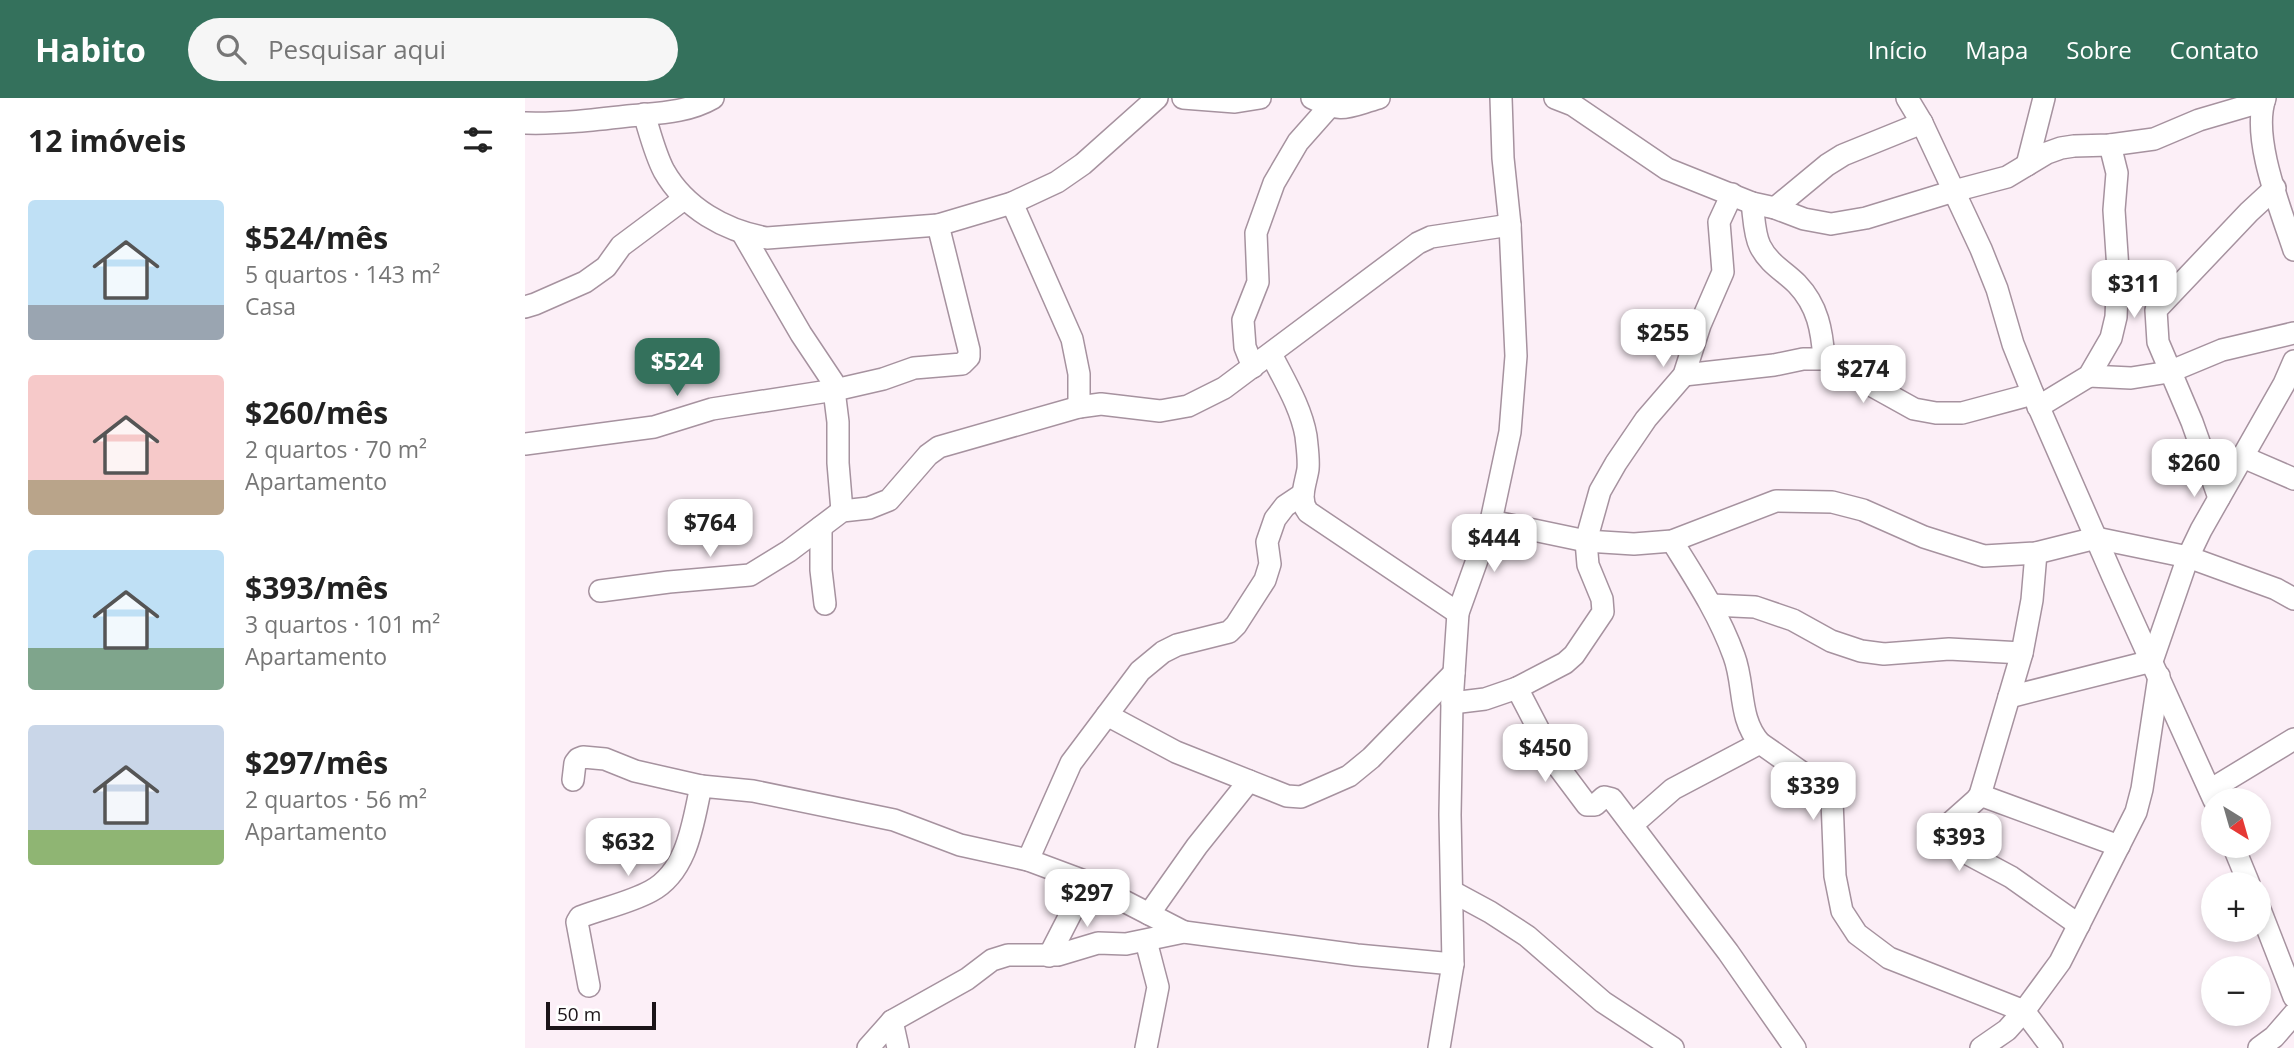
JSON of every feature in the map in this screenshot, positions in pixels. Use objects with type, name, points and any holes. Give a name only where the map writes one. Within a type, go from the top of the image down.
[{"type":"street","points":[[525,123],[558,124],[686,109],[699,106],[713,98]]},
{"type":"street","points":[[644,114],[654,148],[665,172],[684,199],[710,217],[743,234],[767,238],[938,225],[1012,203],[1057,182],[1083,164],[1157,98]]},
{"type":"street","points":[[1183,98],[1235,102],[1260,98]]},
{"type":"street","points":[[1253,367],[1245,347],[1243,320],[1258,282],[1256,233],[1274,183],[1320,102],[1342,108],[1379,98]]},
{"type":"street","points":[[1439,1048],[1453,964],[1450,815],[1452,703],[1458,613],[1491,521],[1510,432],[1516,356],[1501,98]]},
{"type":"street","points":[[1555,98],[1573,105],[1667,169],[1752,203],[1804,219],[1831,224],[1866,218],[2007,177],[2047,153],[2061,148],[2154,139],[2199,120],[2265,99],[2260,122],[2275,188],[2294,250]]},
{"type":"street","points":[[1907,98],[1922,123],[1997,289],[2013,344],[2036,401],[2209,788]]},
{"type":"street","points":[[2027,165],[2044,98]]},
{"type":"street","points":[[1775,208],[1816,173],[1843,155],[1922,123]]},
{"type":"street","points":[[2089,376],[2111,338],[2116,317],[2117,173],[2110,145]]},
{"type":"street","points":[[2219,498],[2192,422],[2158,342],[2156,310],[2275,188]]},
{"type":"street","points":[[1452,703],[1485,699],[1517,688],[1565,663],[1574,655],[1603,611],[1602,599],[1588,565],[1586,541],[1600,491],[1646,419],[1684,375],[1700,325],[1723,272],[1719,222],[1732,194]]},
{"type":"street","points":[[525,307],[585,282],[606,267],[621,246],[684,199]]},
{"type":"street","points":[[1012,203],[1072,339],[1079,374],[1079,407]]},
{"type":"street","points":[[1752,203],[1758,243],[1770,262],[1797,285],[1815,308],[1822,329],[1824,359]]},
{"type":"street","points":[[525,444],[654,427],[712,409],[835,390],[883,379],[914,368],[962,364],[969,357],[969,350],[938,225]]},
{"type":"street","points":[[600,591],[750,575],[762,570],[842,511],[869,508],[889,500],[928,455],[939,447],[1079,407],[1101,404],[1160,411],[1188,406],[1224,388],[1418,243],[1431,237],[1510,225]]},
{"type":"street","points":[[743,234],[835,390],[842,511]]},
{"type":"street","points":[[1684,375],[1803,359],[1824,359],[1914,409],[1936,413],[1962,413],[2036,401],[2089,376],[2131,378],[2169,372],[2222,350],[2294,333]]},
{"type":"street","points":[[1271,354],[1294,401],[1305,433],[1308,466],[1303,494],[1305,508],[1458,613]]},
{"type":"street","points":[[1981,1048],[2007,1030],[2060,962],[2136,812],[2156,669],[2189,558],[2201,530],[2284,384],[2294,361]]},
{"type":"street","points":[[2243,457],[2294,479]]},
{"type":"street","points":[[1028,860],[1071,763],[1140,671],[1163,652],[1177,645],[1229,632],[1236,625],[1265,580],[1270,564],[1267,542],[1275,519],[1286,506],[1303,494]]},
{"type":"street","points":[[1491,521],[1586,541],[1634,544],[1672,541],[1776,501],[1832,502],[1863,510],[1924,537],[1984,556],[2036,553],[2096,538],[2189,558],[2276,589],[2294,599]]},
{"type":"street","points":[[821,527],[821,570],[825,604]]},
{"type":"street","points":[[1672,541],[1712,605],[1738,668],[1748,727],[1759,743],[1808,777],[1832,800],[1835,876],[1842,911],[1857,934],[1889,958],[2024,1011],[2052,1048]]},
{"type":"street","points":[[2036,553],[2032,600],[2022,653],[1980,795],[1940,832],[1940,839],[2011,877],[2079,925]]},
{"type":"street","points":[[1712,605],[1755,607],[1793,620],[1832,641],[1861,651],[1884,654],[1949,649],[2022,653]]},
{"type":"street","points":[[2009,696],[2156,669]]},
{"type":"street","points":[[1107,715],[1176,752],[1293,798],[1349,776],[1371,758],[1454,673]]},
{"type":"street","points":[[1517,688],[1557,765],[1587,805],[1595,805],[1608,797],[1612,799],[1728,952],[1795,1048]]},
{"type":"street","points":[[2222,788],[2294,739]]},
{"type":"street","points":[[1632,825],[1673,789],[1759,743]]},
{"type":"street","points":[[573,780],[578,759],[605,759],[635,771],[701,786],[753,791],[894,820],[960,845],[1028,860],[1087,882],[1184,932],[1357,955],[1453,964]]},
{"type":"street","points":[[1149,914],[1197,846],[1249,781]]},
{"type":"street","points":[[589,986],[577,922],[580,917],[655,890],[667,879],[688,843],[701,786]]},
{"type":"street","points":[[1980,795],[2119,846]]},
{"type":"street","points":[[1049,956],[1087,882]]},
{"type":"street","points":[[1453,892],[1527,936],[1603,1002],[1673,1048]]},
{"type":"street","points":[[868,1048],[892,1021],[967,979],[999,957],[1049,956],[1098,943],[1126,944],[1184,932]]},
{"type":"street","points":[[2271,938],[2294,997]]},
{"type":"street","points":[[1146,941],[1158,987],[1146,1048]]},
{"type":"street","points":[[2259,1048],[2274,1037],[2294,1014]]},
{"type":"street","points":[[892,1021],[898,1048]]}]
